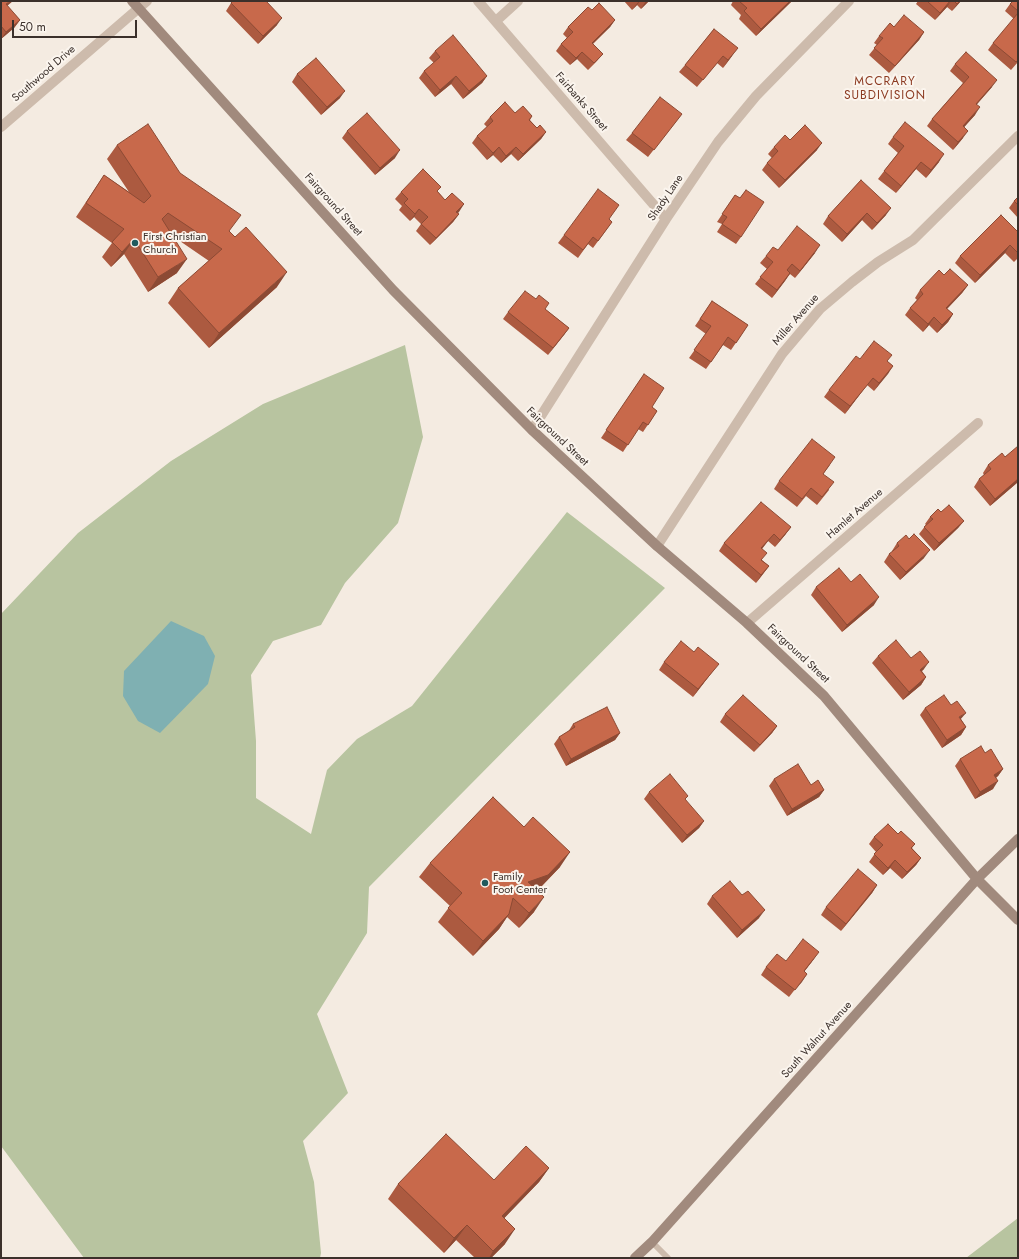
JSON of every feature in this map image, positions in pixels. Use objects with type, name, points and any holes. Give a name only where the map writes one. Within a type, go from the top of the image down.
[{"type":"street","name":"Southwood Drive","points":[[1,127],[135,4],[147,1]]},
{"type":"street","name":"Fairbanks Street","points":[[478,1],[666,219]]},
{"type":"street","points":[[496,21],[518,1]]},
{"type":"street","name":"Shady Lane","points":[[532,430],[666,219],[718,142],[756,96],[849,1]]},
{"type":"street","name":"Fairground Street","points":[[135,4],[393,290],[532,430],[657,546],[747,623],[824,696],[977,879],[1018,920]]},
{"type":"street","name":"Miller Avenue","points":[[657,546],[782,354],[820,309],[878,262],[913,240],[1018,136]]},
{"type":"street","name":"Hamlet Avenue","points":[[747,623],[978,424]]},
{"type":"street","name":"South Walnut Avenue","points":[[635,1258],[652,1242],[977,879],[1018,839]]},
{"type":"lane","points":[[652,1242],[668,1258]]},
{"type":"green space","points":[[405,345],[423,437],[398,523],[345,583],[321,625],[273,641],[251,675],[256,741],[256,798],[311,834],[327,770],[357,739],[412,706],[567,512],[665,588],[369,887],[367,933],[317,1014],[348,1093],[303,1141],[314,1182],[321,1253],[320,1258],[84,1258],[1,1146],[1,614],[78,533],[171,461],[263,404]]},
{"type":"green space","points":[[1018,1218],[1018,1258],[966,1258]]},
{"type":"water","points":[[171,621],[204,636],[215,656],[208,684],[160,733],[138,721],[123,696],[124,671]]},
{"type":"building","points":[[1,1],[10,1],[6,4],[20,20],[6,32],[1,26]]},
{"type":"building","points":[[233,1],[266,1],[282,18],[263,36],[231,3]]},
{"type":"building","points":[[739,1],[790,1],[761,29],[744,11],[747,8]]},
{"type":"building","points":[[927,1],[950,1],[940,13]]},
{"type":"building","points":[[1013,1],[1018,1],[1018,11],[1010,4]]},
{"type":"building","points":[[599,3],[615,20],[592,43],[603,54],[594,63],[582,52],[576,58],[561,44],[573,32],[568,27],[588,7],[592,10]]},
{"type":"building","points":[[1018,13],[1018,60],[1016,62],[993,43]]},
{"type":"building","points":[[904,15],[924,32],[895,66],[874,48],[883,38],[879,36],[890,23],[894,27]]},
{"type":"building","points":[[714,29],[738,48],[728,60],[723,56],[703,80],[685,65]]},
{"type":"building","points":[[453,35],[487,76],[469,91],[456,76],[440,90],[424,71],[440,57],[435,51]]},
{"type":"building","points":[[966,52],[997,80],[976,104],[980,107],[963,126],[968,131],[958,142],[932,119],[969,77],[955,64]]},
{"type":"building","points":[[316,58],[345,91],[327,107],[297,74]]},
{"type":"building","points":[[660,97],[682,114],[654,150],[632,133]]},
{"type":"building","points":[[505,102],[515,113],[523,106],[532,116],[529,120],[537,128],[540,125],[546,132],[523,154],[516,147],[506,156],[499,147],[493,153],[477,136],[493,121],[490,117]]},
{"type":"building","points":[[367,113],[400,150],[380,168],[347,131]]},
{"type":"building","points":[[905,122],[944,154],[931,170],[921,162],[901,186],[884,171],[904,146],[893,137]]},
{"type":"building","name":"First Christian Church","points":[[148,124],[180,173],[241,215],[229,231],[235,237],[246,227],[287,272],[219,333],[178,288],[222,249],[168,213],[162,219],[187,259],[158,277],[134,239],[122,252],[112,242],[124,229],[86,203],[104,175],[144,203],[151,196],[117,145]]},
{"type":"building","points":[[805,125],[822,143],[785,180],[767,163],[778,151],[774,147],[785,135],[790,140]]},
{"type":"building","points":[[423,169],[441,187],[437,191],[445,200],[452,193],[464,204],[456,212],[459,214],[436,238],[421,224],[428,217],[419,209],[415,214],[404,203],[408,199],[401,192]]},
{"type":"building","points":[[861,180],[891,208],[877,223],[867,213],[847,234],[828,216]]},
{"type":"building","points":[[598,189],[619,205],[609,219],[612,222],[598,241],[593,237],[583,250],[564,235]]},
{"type":"building","points":[[746,190],[764,202],[741,237],[722,224],[727,217],[722,214],[735,195],[740,198]]},
{"type":"building","points":[[1018,197],[1018,205],[1014,201]]},
{"type":"building","points":[[1001,215],[1018,232],[1018,253],[1010,245],[980,275],[960,256]]},
{"type":"building","points":[[797,226],[820,245],[800,271],[792,264],[787,270],[790,273],[777,290],[760,277],[773,262],[766,256],[773,247],[778,250]]},
{"type":"building","points":[[950,269],[968,285],[946,308],[953,314],[942,325],[934,317],[928,324],[910,308],[923,294],[920,290],[939,270],[944,275]]},
{"type":"building","points":[[525,291],[536,299],[539,295],[549,303],[545,309],[569,328],[553,348],[508,312]]},
{"type":"building","points":[[712,301],[748,325],[736,343],[728,337],[711,362],[694,350],[711,326],[700,319]]},
{"type":"building","points":[[874,341],[892,355],[887,361],[893,366],[879,383],[873,378],[850,406],[829,390],[856,356],[860,359]]},
{"type":"building","points":[[644,374],[664,388],[652,407],[657,411],[648,425],[643,422],[628,445],[606,430]]},
{"type":"building","points":[[812,439],[835,457],[823,474],[834,482],[822,497],[811,488],[802,499],[779,481]]},
{"type":"building","points":[[1018,446],[1018,479],[995,499],[979,479],[991,469],[988,465],[1002,453],[1005,457]]},
{"type":"building","points":[[761,502],[791,527],[780,540],[774,534],[761,548],[767,553],[761,560],[769,566],[761,575],[724,543]]},
{"type":"building","points":[[949,505],[964,521],[939,543],[924,527],[933,519],[930,517],[938,509],[941,512]]},
{"type":"building","points":[[914,534],[930,550],[906,572],[889,554],[899,546],[897,543],[906,535],[909,539]]},
{"type":"building","points":[[839,568],[851,582],[860,574],[879,597],[847,625],[816,587]]},
{"type":"building","points":[[896,640],[911,658],[920,651],[929,662],[920,670],[926,677],[909,692],[878,656]]},
{"type":"building","points":[[681,641],[694,652],[698,647],[719,664],[698,689],[664,662]]},
{"type":"building","points":[[743,695],[777,726],[760,745],[725,714]]},
{"type":"building","points":[[944,695],[951,705],[957,701],[966,713],[959,717],[966,727],[947,740],[925,708]]},
{"type":"building","points":[[607,707],[620,733],[571,759],[559,737],[575,727],[573,724]]},
{"type":"building","points":[[981,746],[985,753],[991,749],[1003,769],[994,775],[998,781],[980,792],[960,759]]},
{"type":"building","points":[[798,764],[811,785],[818,780],[824,790],[792,809],[774,779]]},
{"type":"building","points":[[670,774],[688,796],[685,799],[704,821],[687,835],[649,792]]},
{"type":"building","name":"Family Foot Center","points":[[493,797],[524,827],[533,817],[570,852],[548,875],[528,882],[544,897],[529,913],[513,898],[509,914],[483,941],[448,908],[462,893],[430,863]]},
{"type":"building","points":[[888,824],[898,834],[901,831],[915,844],[911,848],[921,858],[907,872],[895,860],[888,868],[874,854],[883,845],[874,837]]},
{"type":"building","points":[[858,869],[877,885],[846,924],[826,907]]},
{"type":"building","points":[[730,881],[742,895],[748,891],[765,910],[742,930],[712,896]]},
{"type":"building","points":[[803,939],[819,952],[804,971],[807,974],[795,990],[766,967],[777,954],[786,961]]},
{"type":"building","points":[[446,1134],[494,1180],[526,1146],[549,1168],[502,1216],[515,1229],[493,1251],[467,1225],[454,1238],[398,1184]]},
{"type":"place","name":"First Christian Church","points":[[135,243]]},
{"type":"place","name":"Family Foot Center","points":[[485,883]]},
{"type":"district","name":"MCCRARY SUBDIVISION","points":[[885,89]]}]
